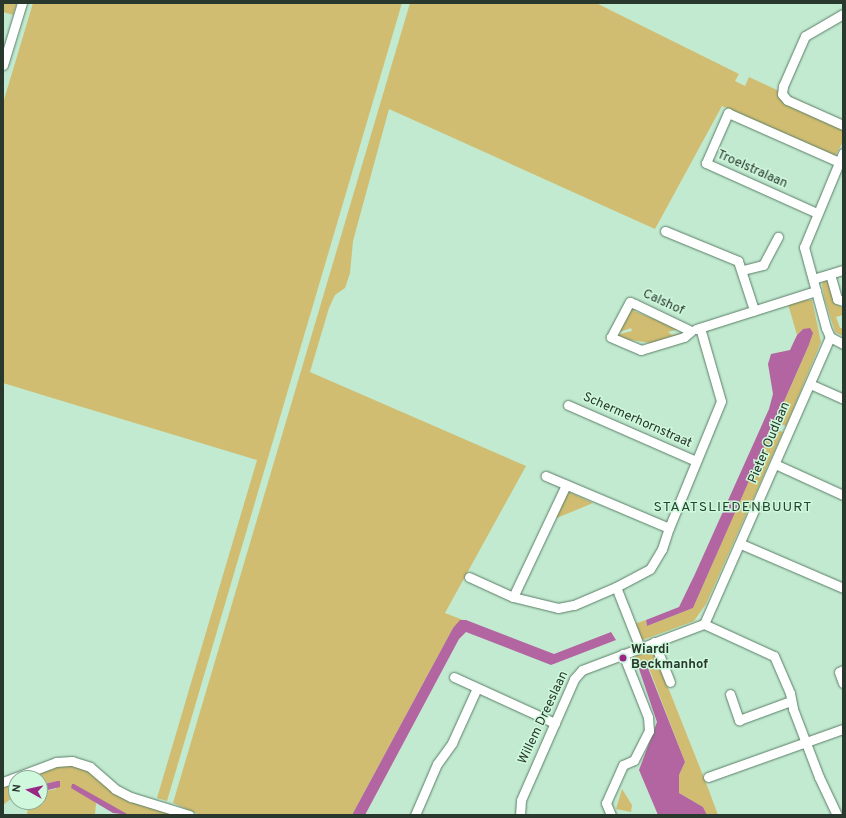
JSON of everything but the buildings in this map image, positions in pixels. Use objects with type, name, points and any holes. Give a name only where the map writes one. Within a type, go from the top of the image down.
[{"type":"street","points":[[3,65],[22,3]]},
{"type":"street","points":[[843,14],[805,36],[783,86],[782,94],[787,100],[843,125]]},
{"type":"street","name":"Troelstralaan","points":[[817,213],[706,163],[728,113],[839,162]]},
{"type":"street","points":[[843,154],[804,247],[830,337],[843,344]]},
{"type":"street","points":[[665,231],[738,261],[743,270],[754,310]]},
{"type":"street","points":[[743,270],[763,265],[778,237]]},
{"type":"street","points":[[813,279],[843,270]]},
{"type":"street","points":[[830,274],[837,299],[843,302]]},
{"type":"street","name":"Calshof","points":[[696,329],[630,302],[611,337],[641,350],[684,337],[696,329],[816,291]]},
{"type":"street","name":"Schermerhornstraat","points":[[669,528],[721,401],[696,329]]},
{"type":"street","name":"Pieter Oudlaan","points":[[704,624],[741,544],[830,337]]},
{"type":"street","points":[[810,384],[843,399]]},
{"type":"street","name":"Schermerhornstraat","points":[[568,405],[696,461]]},
{"type":"street","points":[[775,464],[843,496]]},
{"type":"street","points":[[469,577],[513,597],[558,608],[574,605],[616,587],[650,569],[662,549],[669,528],[546,476]]},
{"type":"street","points":[[513,597],[566,485]]},
{"type":"street","points":[[741,544],[843,588]]},
{"type":"street","points":[[616,587],[640,648]]},
{"type":"street","points":[[704,624],[774,656],[837,815]]},
{"type":"street","name":"Willem Dreeslaan","points":[[520,815],[521,800],[574,679],[582,670],[704,624]]},
{"type":"street","points":[[654,642],[670,682]]},
{"type":"street","points":[[611,815],[606,803],[623,765],[634,760],[649,730],[648,717],[623,654]]},
{"type":"street","points":[[843,670],[839,672],[843,683]]},
{"type":"street","points":[[454,677],[555,724]]},
{"type":"street","points":[[414,815],[437,764],[452,743],[477,688]]},
{"type":"street","points":[[730,694],[740,720],[791,701]]},
{"type":"street","points":[[708,777],[806,740],[843,729]]},
{"type":"street","points":[[3,782],[56,762],[72,761],[90,767],[115,788],[132,798],[189,815]]},
{"type":"shaded area","points":[[3,3],[17,3],[13,15],[3,12]]},
{"type":"shaded area","points":[[33,3],[402,3],[167,801],[157,798],[257,460],[3,383],[3,103]]},
{"type":"shaded area","points":[[410,3],[596,3],[739,74],[735,81],[745,86],[749,77],[843,121],[843,142],[835,156],[722,106],[655,229],[389,109],[353,241],[350,273],[345,288],[335,295],[329,308],[310,372],[526,466],[445,613],[463,620],[453,628],[352,815],[200,815],[173,803]]},
{"type":"shaded area","points":[[828,280],[835,304],[843,308],[843,315],[836,317],[840,328],[843,328],[843,336],[835,332],[825,300],[822,285],[823,281]]},
{"type":"shaded area","points":[[812,300],[821,342],[786,426],[775,422],[808,347],[803,329],[797,335],[788,304]]},
{"type":"shaded area","points":[[632,308],[635,309],[634,311],[679,329],[668,332],[672,335],[681,333],[680,336],[651,343],[623,339],[616,335],[632,331],[631,328],[617,333]]},
{"type":"shaded area","points":[[810,328],[813,333],[808,347],[693,608],[647,626],[646,620],[679,607],[695,574],[769,409],[773,394],[768,364],[771,354],[790,350],[797,335],[803,329]]},
{"type":"shaded area","points":[[772,428],[783,432],[706,604],[694,621],[640,641],[634,624],[646,620],[647,626],[693,608]]},
{"type":"shaded area","points":[[567,491],[593,503],[552,520]]},
{"type":"shaded area","points":[[460,620],[466,620],[554,654],[611,632],[616,640],[551,665],[466,632],[459,639],[365,815],[352,815],[453,628]]},
{"type":"shaded area","points":[[652,647],[718,815],[707,815],[703,807],[679,793],[679,775],[685,762],[647,663],[638,666],[631,659]]},
{"type":"shaded area","points":[[646,663],[685,762],[679,775],[679,793],[703,807],[707,815],[658,815],[639,770],[657,722],[638,666]]},
{"type":"shaded area","points":[[63,764],[83,767],[106,784],[183,815],[129,815],[72,784],[96,803],[95,815],[27,815],[27,810],[48,810],[48,790],[56,789],[57,781],[48,783],[47,770]]},
{"type":"shaded area","points":[[60,781],[60,787],[48,790],[48,783]]},
{"type":"shaded area","points":[[72,784],[129,815],[113,813],[71,788]]},
{"type":"shaded area","points":[[8,785],[8,801],[3,805],[3,787]]},
{"type":"shaded area","points":[[622,789],[632,805],[631,812],[616,809]]},
{"type":"place","name":"Wiardi Beckmanhof","points":[[623,658]]},
{"type":"district","name":"STAATSLIEDENBUURT","points":[[733,508]]}]
